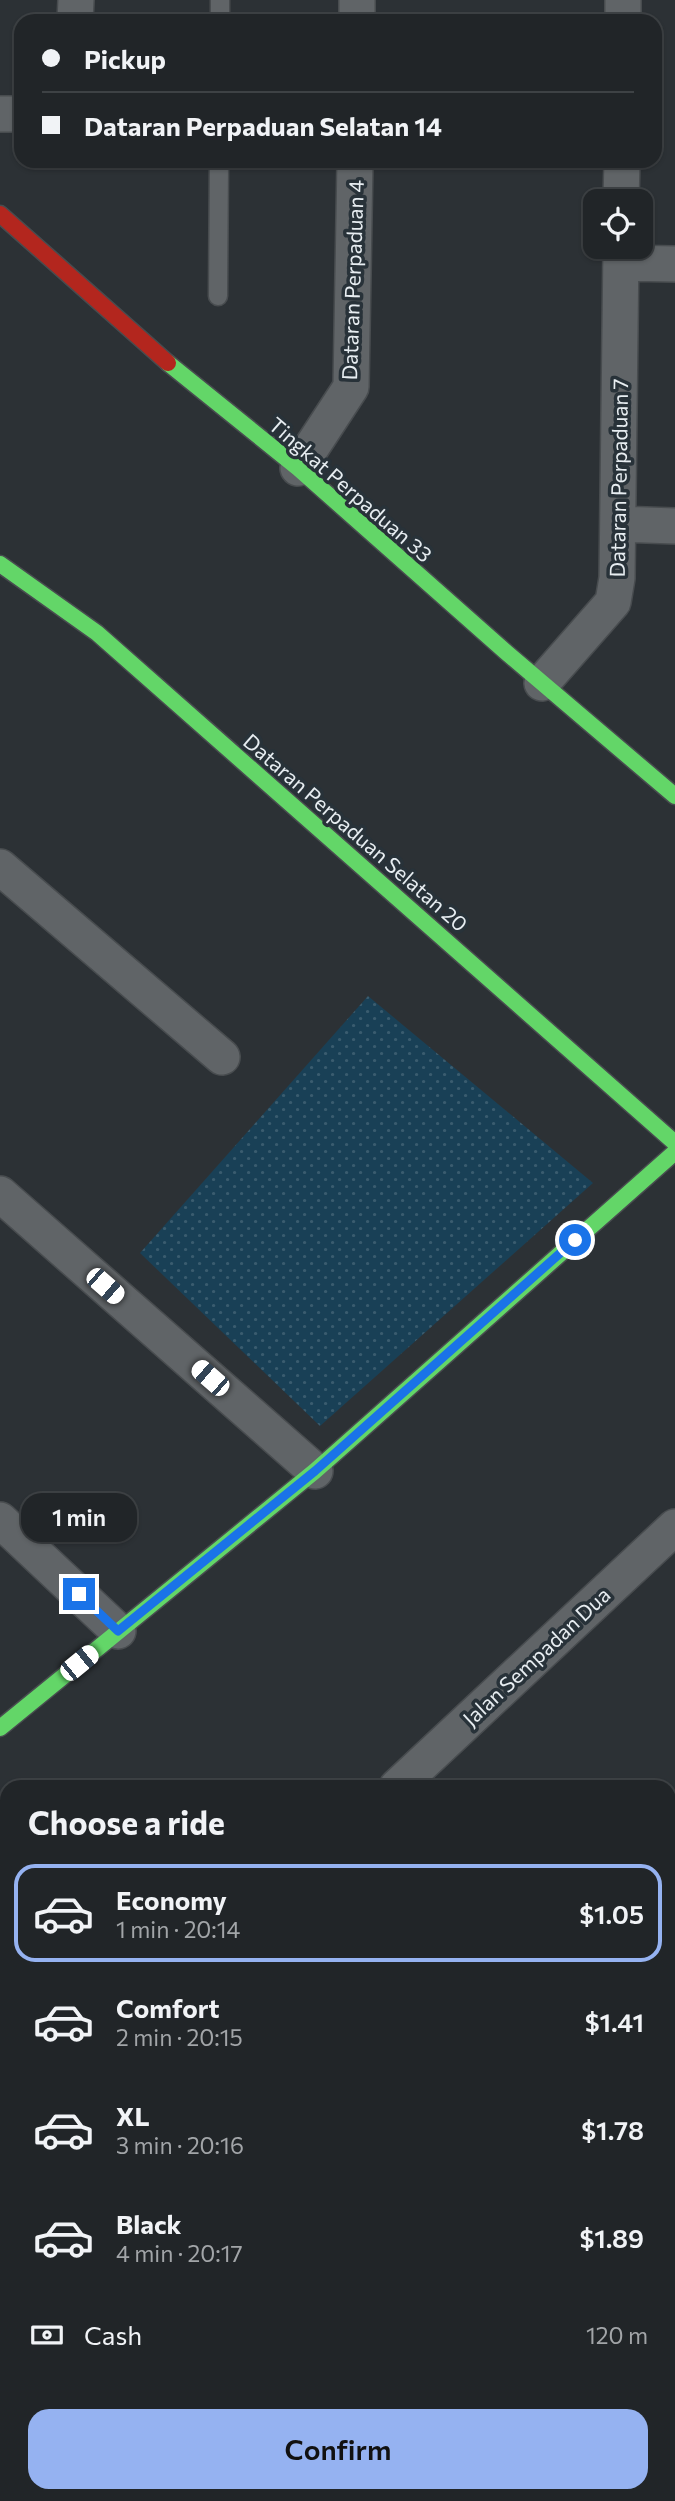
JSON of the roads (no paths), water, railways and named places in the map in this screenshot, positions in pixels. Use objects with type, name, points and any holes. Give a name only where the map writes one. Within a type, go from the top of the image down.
[{"type":"street","name":"Dataran Perpaduan 4","points":[[298,468],[351,387],[355,168]]},
{"type":"street","points":[[621,189],[622,168]]},
{"type":"street","name":"Tingkat Perpaduan 33","points":[[0,214],[153,351],[298,468],[675,796]]},
{"type":"street","name":"Dataran Perpaduan 7","points":[[542,683],[613,602],[617,578],[621,259]]},
{"type":"street","points":[[645,259],[675,264]]},
{"type":"street","points":[[618,524],[675,526]]},
{"type":"street","name":"Dataran Perpaduan Selatan 20","points":[[0,564],[97,633],[675,1143]]},
{"type":"street","points":[[0,867],[222,1057]]},
{"type":"street","points":[[0,1728],[315,1471],[675,1152]]},
{"type":"street","points":[[0,1194],[315,1471]]},
{"type":"street","points":[[0,1520],[118,1631]]},
{"type":"street","name":"Jalan Sempadan Dua","points":[[404,1780],[675,1527]]},
{"type":"lane","points":[[218,296],[219,168]]}]
